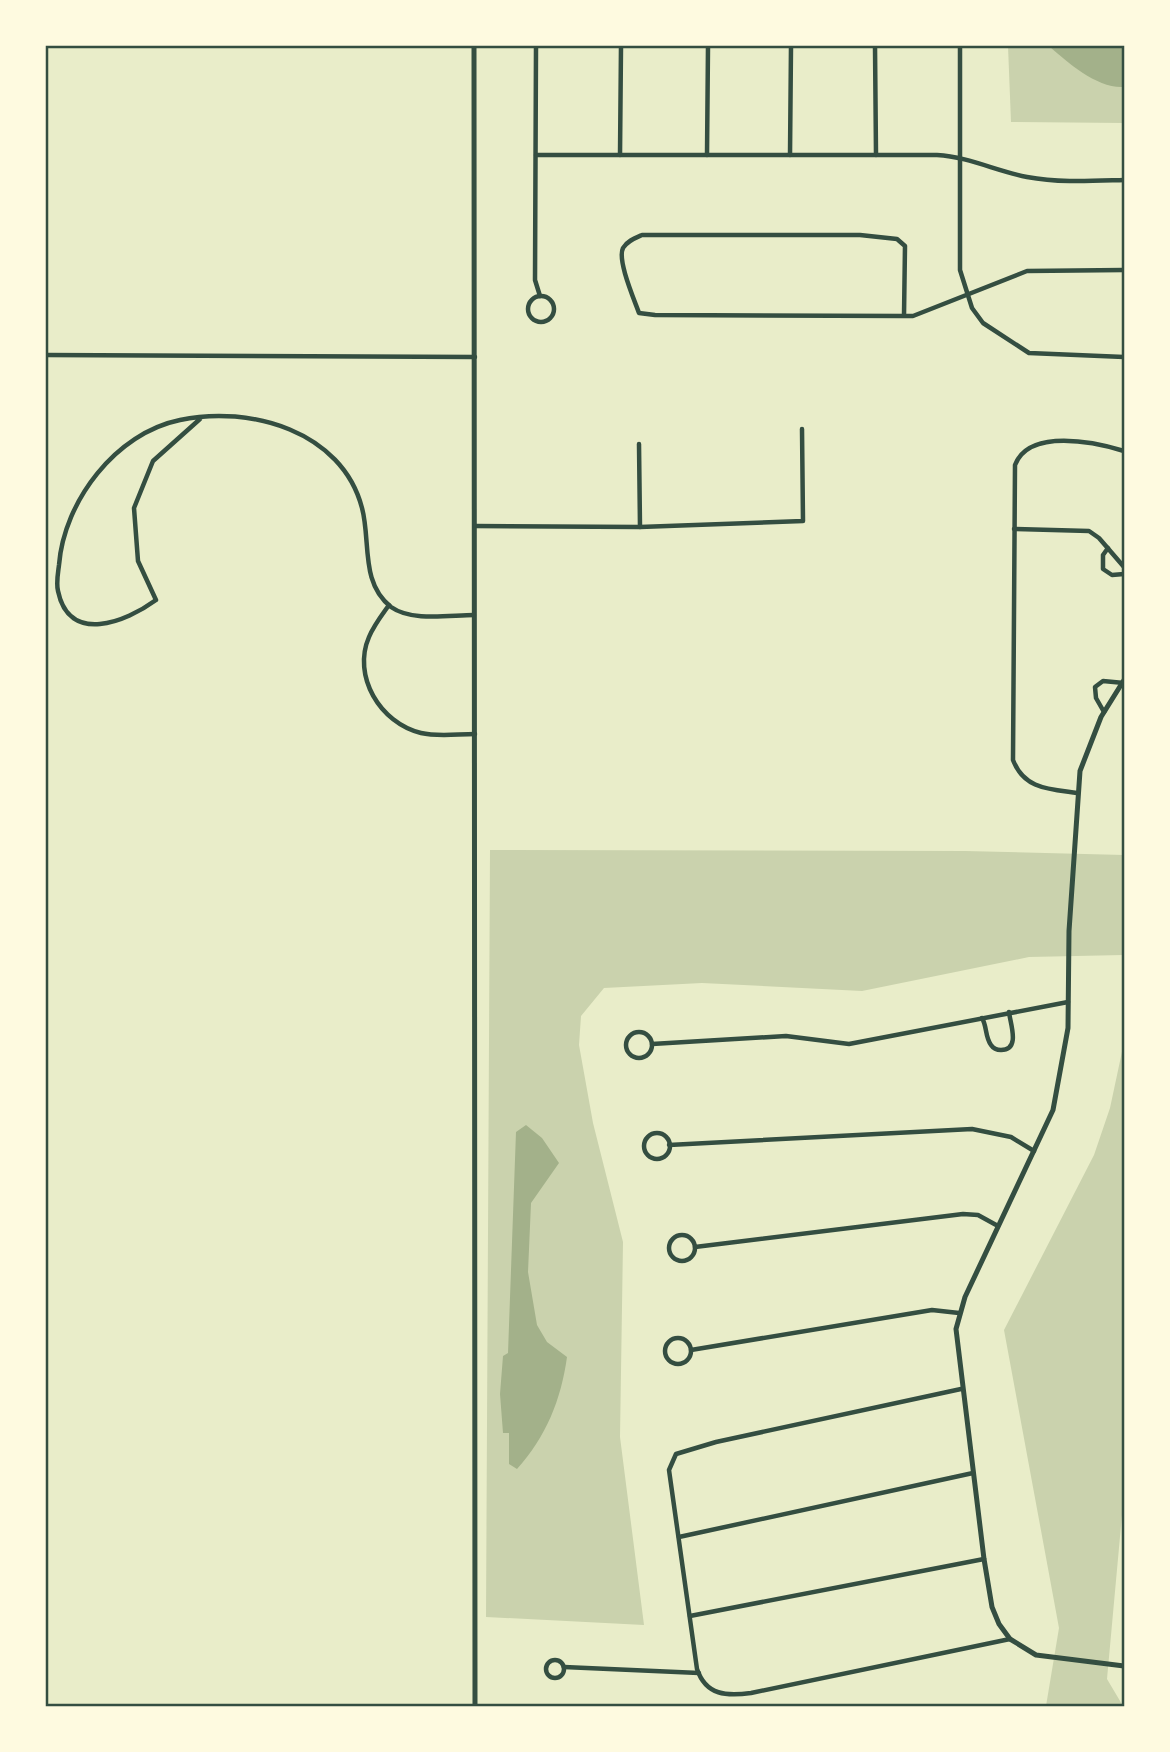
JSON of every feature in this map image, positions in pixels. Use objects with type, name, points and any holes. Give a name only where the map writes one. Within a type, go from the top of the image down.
[{"type":"street","points":[[474,46],[475,1706]]},
{"type":"street","points":[[536,46],[535,280],[540,296]]},
{"type":"street","points":[[620,155],[621,46]]},
{"type":"street","points":[[707,155],[708,46]]},
{"type":"street","points":[[790,46],[790,155]]},
{"type":"street","points":[[875,46],[876,155]]},
{"type":"street","points":[[960,46],[960,270],[965,295],[983,323],[1029,353],[1125,358]]},
{"type":"street","points":[[536,155],[960,156],[1025,176],[1067,182],[1125,180]]},
{"type":"street","points":[[904,316],[905,246],[897,239],[860,235],[642,235],[629,241],[622,250],[622,261],[639,313],[904,316],[923,314],[1027,271],[1125,270]]},
{"type":"street","points":[[540,296],[551,300],[554,308],[549,319],[541,321],[533,319],[528,307],[532,299],[540,296]]},
{"type":"street","points":[[46,355],[475,357]]},
{"type":"street","points":[[200,419],[153,461],[134,508],[134,544],[138,561],[156,600],[119,622],[98,625],[78,621],[64,607],[57,589],[60,550],[79,499],[97,473],[136,439],[180,420],[200,419],[255,418],[294,429],[332,458],[359,497],[370,572],[374,585],[389,605],[401,612],[424,616],[474,615]]},
{"type":"street","points":[[475,526],[640,527],[803,521],[802,429]]},
{"type":"street","points":[[1077,793],[1030,784],[1020,775],[1013,760],[1015,465],[1025,449],[1062,442],[1105,445],[1125,451]]},
{"type":"street","points":[[639,444],[640,527]]},
{"type":"street","points":[[1014,529],[1089,531],[1125,568]]},
{"type":"street","points":[[1108,548],[1103,555],[1102,569],[1112,575],[1125,574]]},
{"type":"street","points":[[389,605],[372,629],[365,650],[365,676],[376,701],[393,719],[412,730],[435,735],[475,734]]},
{"type":"street","points":[[1104,712],[1096,698],[1095,687],[1103,681],[1124,682]]},
{"type":"street","points":[[1124,682],[1104,712],[1087,750],[1077,793],[1066,1051],[1060,1084],[1053,1110],[959,1313],[956,1347],[992,1608],[1010,1639],[1036,1655],[1125,1667]]},
{"type":"street","points":[[652,1044],[786,1036],[849,1044],[1068,1002]]},
{"type":"street","points":[[982,1018],[990,1044],[999,1050],[1005,1049],[1010,1046],[1014,1036],[1009,1012]]},
{"type":"street","points":[[636,1032],[644,1033],[652,1044],[648,1055],[640,1058],[629,1053],[626,1046],[628,1037],[636,1032]]},
{"type":"street","points":[[670,1145],[972,1129],[1011,1137],[1034,1151]]},
{"type":"street","points":[[656,1134],[666,1138],[670,1145],[667,1154],[660,1159],[648,1156],[644,1147],[648,1137],[656,1134]]},
{"type":"street","points":[[695,1247],[963,1214],[978,1215],[998,1226]]},
{"type":"street","points":[[681,1236],[692,1240],[695,1247],[692,1256],[681,1261],[673,1258],[669,1250],[673,1239],[681,1236]]},
{"type":"street","points":[[691,1350],[932,1310],[959,1313]]},
{"type":"street","points":[[677,1339],[685,1340],[691,1350],[689,1359],[681,1364],[669,1361],[665,1353],[667,1345],[677,1339]]},
{"type":"street","points":[[961,1389],[685,1449],[671,1460],[669,1470],[699,1673],[707,1688],[716,1693],[751,1693],[1010,1639]]},
{"type":"street","points":[[679,1537],[973,1473]]},
{"type":"street","points":[[690,1616],[984,1559]]},
{"type":"street","points":[[553,1660],[562,1662],[564,1667],[562,1675],[556,1678],[547,1671],[548,1663],[553,1660]]},
{"type":"street","points":[[564,1667],[699,1673]]},
{"type":"shaded area","points":[[1008,46],[1124,46],[1124,123],[1011,122]]},
{"type":"shaded area","points":[[1049,46],[1124,46],[1124,87],[1114,87],[1094,79],[1074,67]]},
{"type":"shaded area","points":[[490,850],[965,851],[1124,855],[1124,1493],[1107,1679],[1123,1706],[1046,1706],[1059,1628],[1004,1330],[1094,1155],[1110,1108],[1123,1047],[1123,955],[1029,957],[862,991],[702,983],[604,988],[581,1016],[579,1045],[593,1123],[623,1242],[620,1437],[644,1625],[486,1617]]},
{"type":"shaded area","points":[[526,1125],[542,1138],[559,1163],[531,1203],[528,1272],[537,1325],[547,1342],[567,1357],[561,1388],[551,1417],[536,1444],[517,1469],[509,1464],[509,1433],[503,1433],[500,1394],[503,1356],[508,1353],[516,1132]]}]
